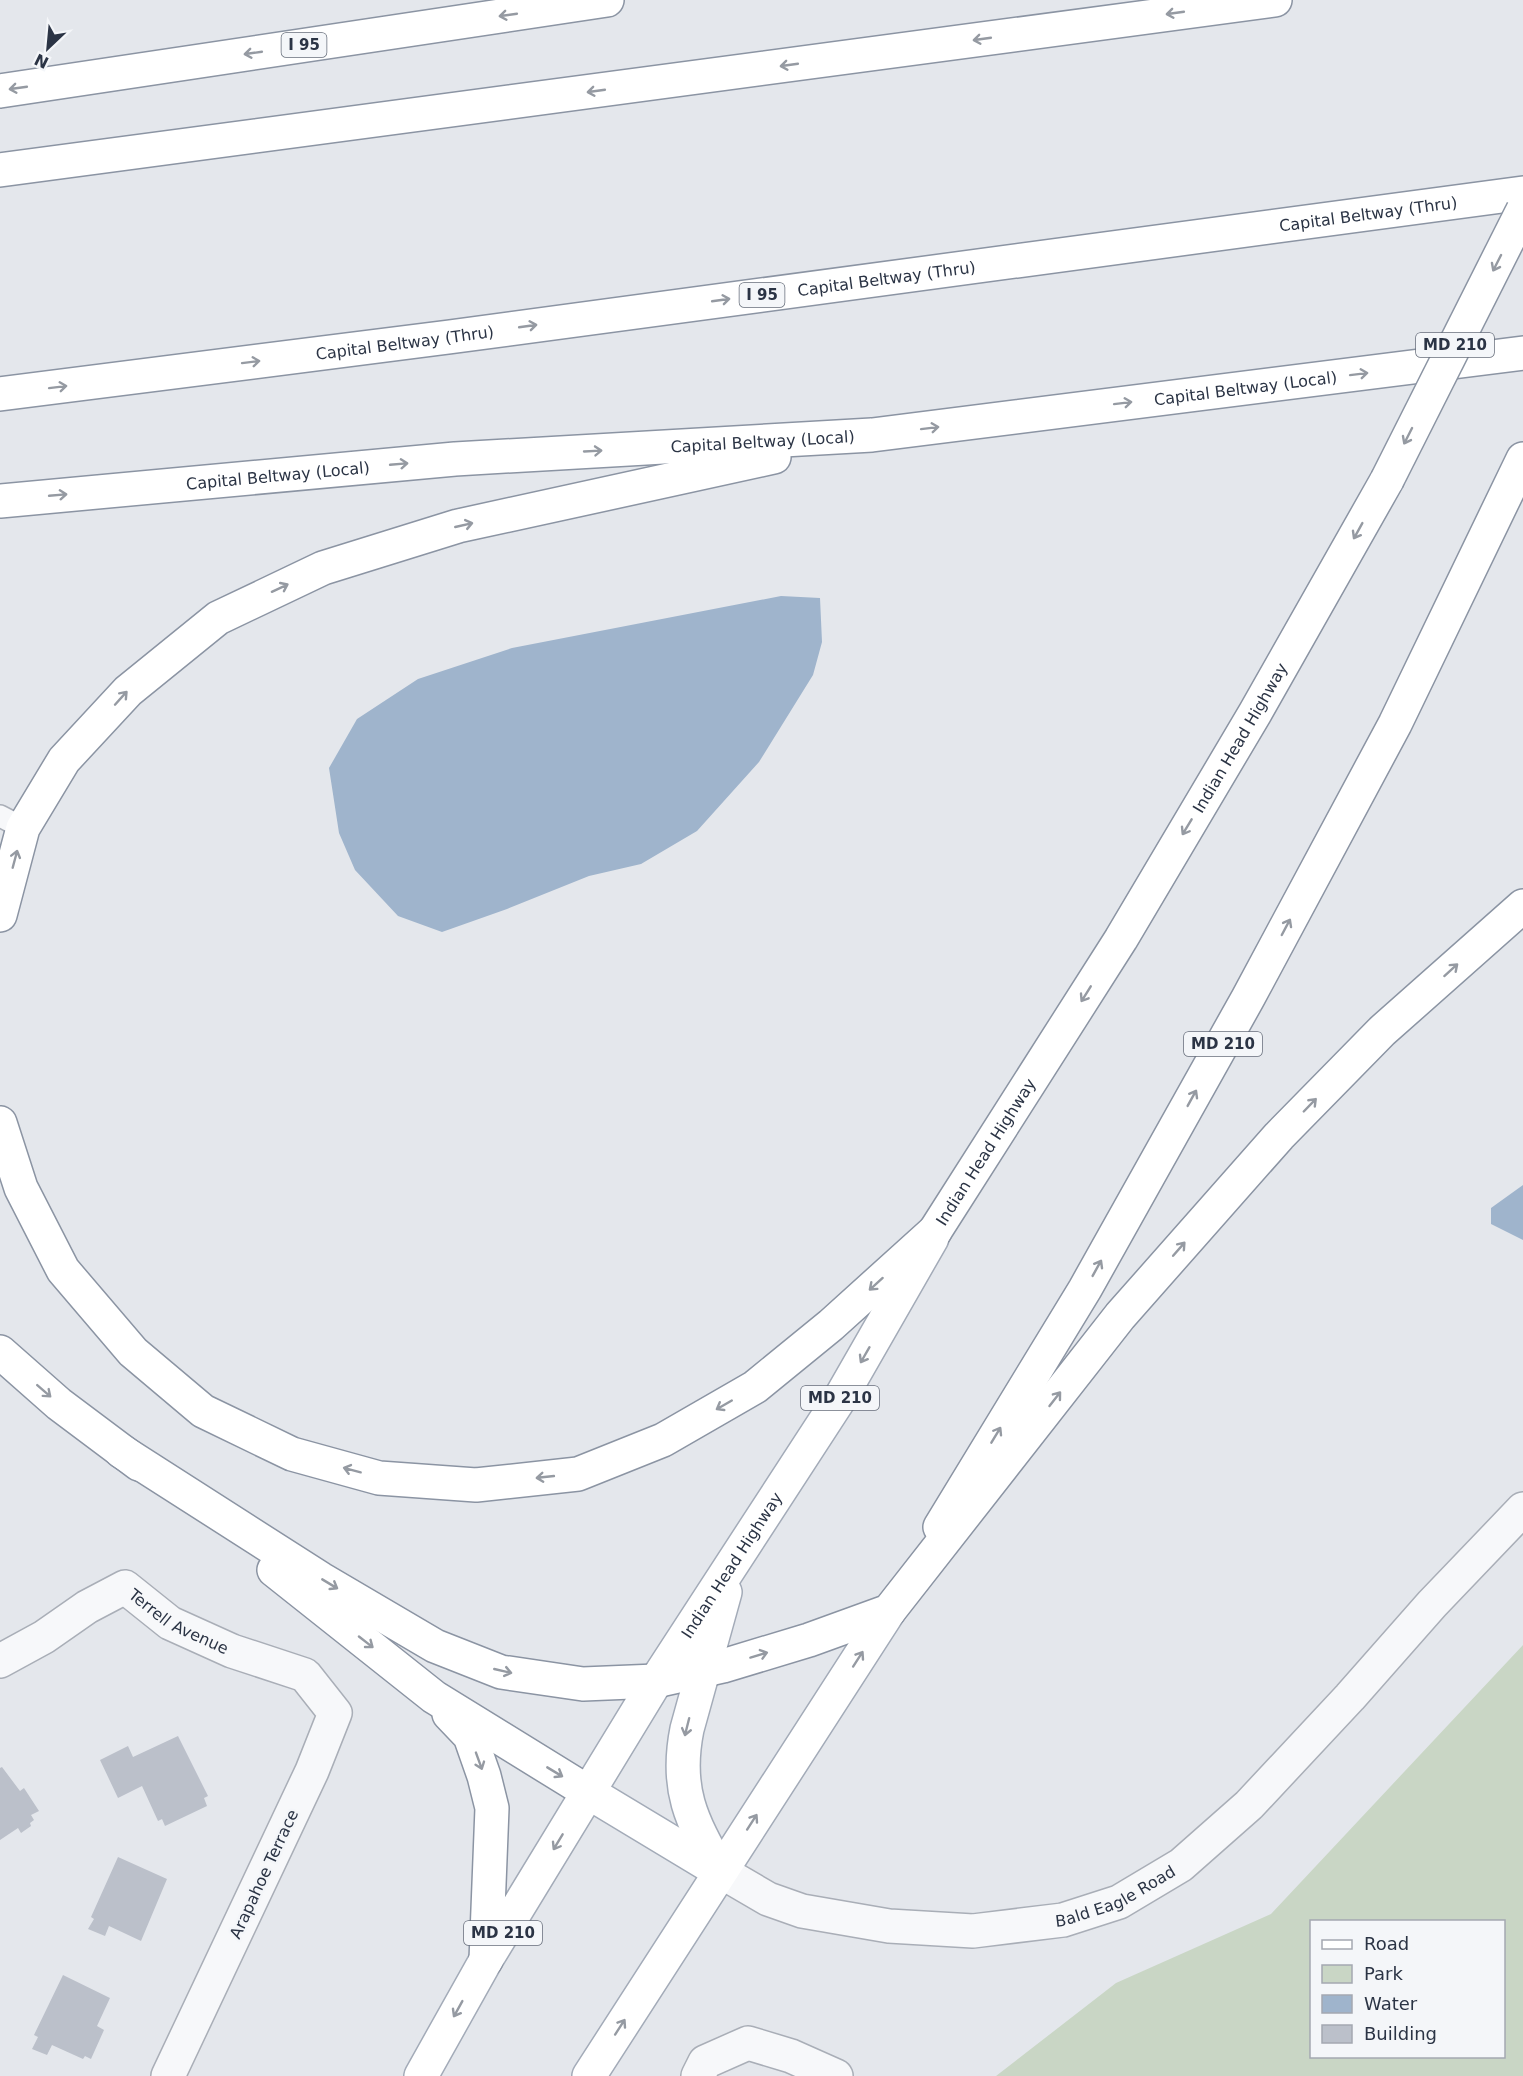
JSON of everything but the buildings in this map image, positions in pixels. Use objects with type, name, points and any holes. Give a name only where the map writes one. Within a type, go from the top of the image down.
[{"type":"main road","name":"I 95","points":[[0,90],[608,0]]},
{"type":"main road","points":[[0,170],[1275,0]]},
{"type":"main road","name":"Capital Beltway (Thru)","points":[[0,394],[449,337],[1523,193]]},
{"type":"main road","name":"Indian Head Highway","points":[[421,2076],[486,1960],[588,1792],[656,1681],[842,1395],[935,1231],[1121,939],[1255,713],[1387,480],[1523,210]]},
{"type":"main road","name":"Capital Beltway (Local)","points":[[0,501],[455,459],[872,435],[1523,353]]},
{"type":"main road","points":[[0,915],[12,822],[64,760],[128,691],[218,618],[323,568],[458,526],[872,435]]},
{"type":"main road","name":"MD 210","points":[[589,2076],[889,1611],[1085,1289],[1248,998],[1395,724],[1523,459]]},
{"type":"main road","points":[[122,1450],[321,1579],[435,1646],[501,1672],[584,1683],[656,1681],[702,1671],[809,1640],[889,1611],[1120,1316],[1279,1136],[1382,1031],[1523,906]]},
{"type":"main road","points":[[0,1123],[21,1188],[63,1270],[133,1352],[203,1411],[292,1454],[379,1478],[476,1485],[578,1474],[663,1440],[755,1387],[831,1325],[935,1231]]},
{"type":"main road","points":[[0,1352],[59,1404],[122,1450],[434,1697],[470,1736],[492,1808],[486,1960]]},
{"type":"main road","points":[[720,1871],[698,1831],[686,1797],[682,1751],[702,1671],[735,1558]]},
{"type":"main road","name":"Bald Eagle Road","points":[[434,1697],[720,1871]]},
{"type":"street","name":"Bald Eagle Road","points":[[720,1871],[768,1899],[802,1911],[889,1926],[973,1931],[1063,1920],[1119,1902],[1181,1865],[1249,1805],[1350,1697],[1432,1604],[1523,1509]]},
{"type":"street","name":"Terrell Avenue","points":[[0,1661],[44,1637],[87,1606],[126,1587],[170,1623],[232,1652],[305,1675]]},
{"type":"street","name":"Arapahoe Terrace","points":[[168,2076],[312,1771],[335,1713],[305,1675]]},
{"type":"street","points":[[698,2076],[705,2062],[748,2043],[792,2056],[836,2076]]},
{"type":"green space","points":[[1523,1645],[1523,2076],[996,2076],[1116,1983],[1271,1914]]},
{"type":"water","points":[[781,596],[820,598],[822,642],[813,675],[759,762],[697,831],[641,864],[589,876],[442,932],[398,916],[355,870],[339,833],[329,768],[357,719],[418,679],[512,648]]},
{"type":"water","points":[[1523,1185],[1523,1240],[1491,1224],[1491,1208]]}]
